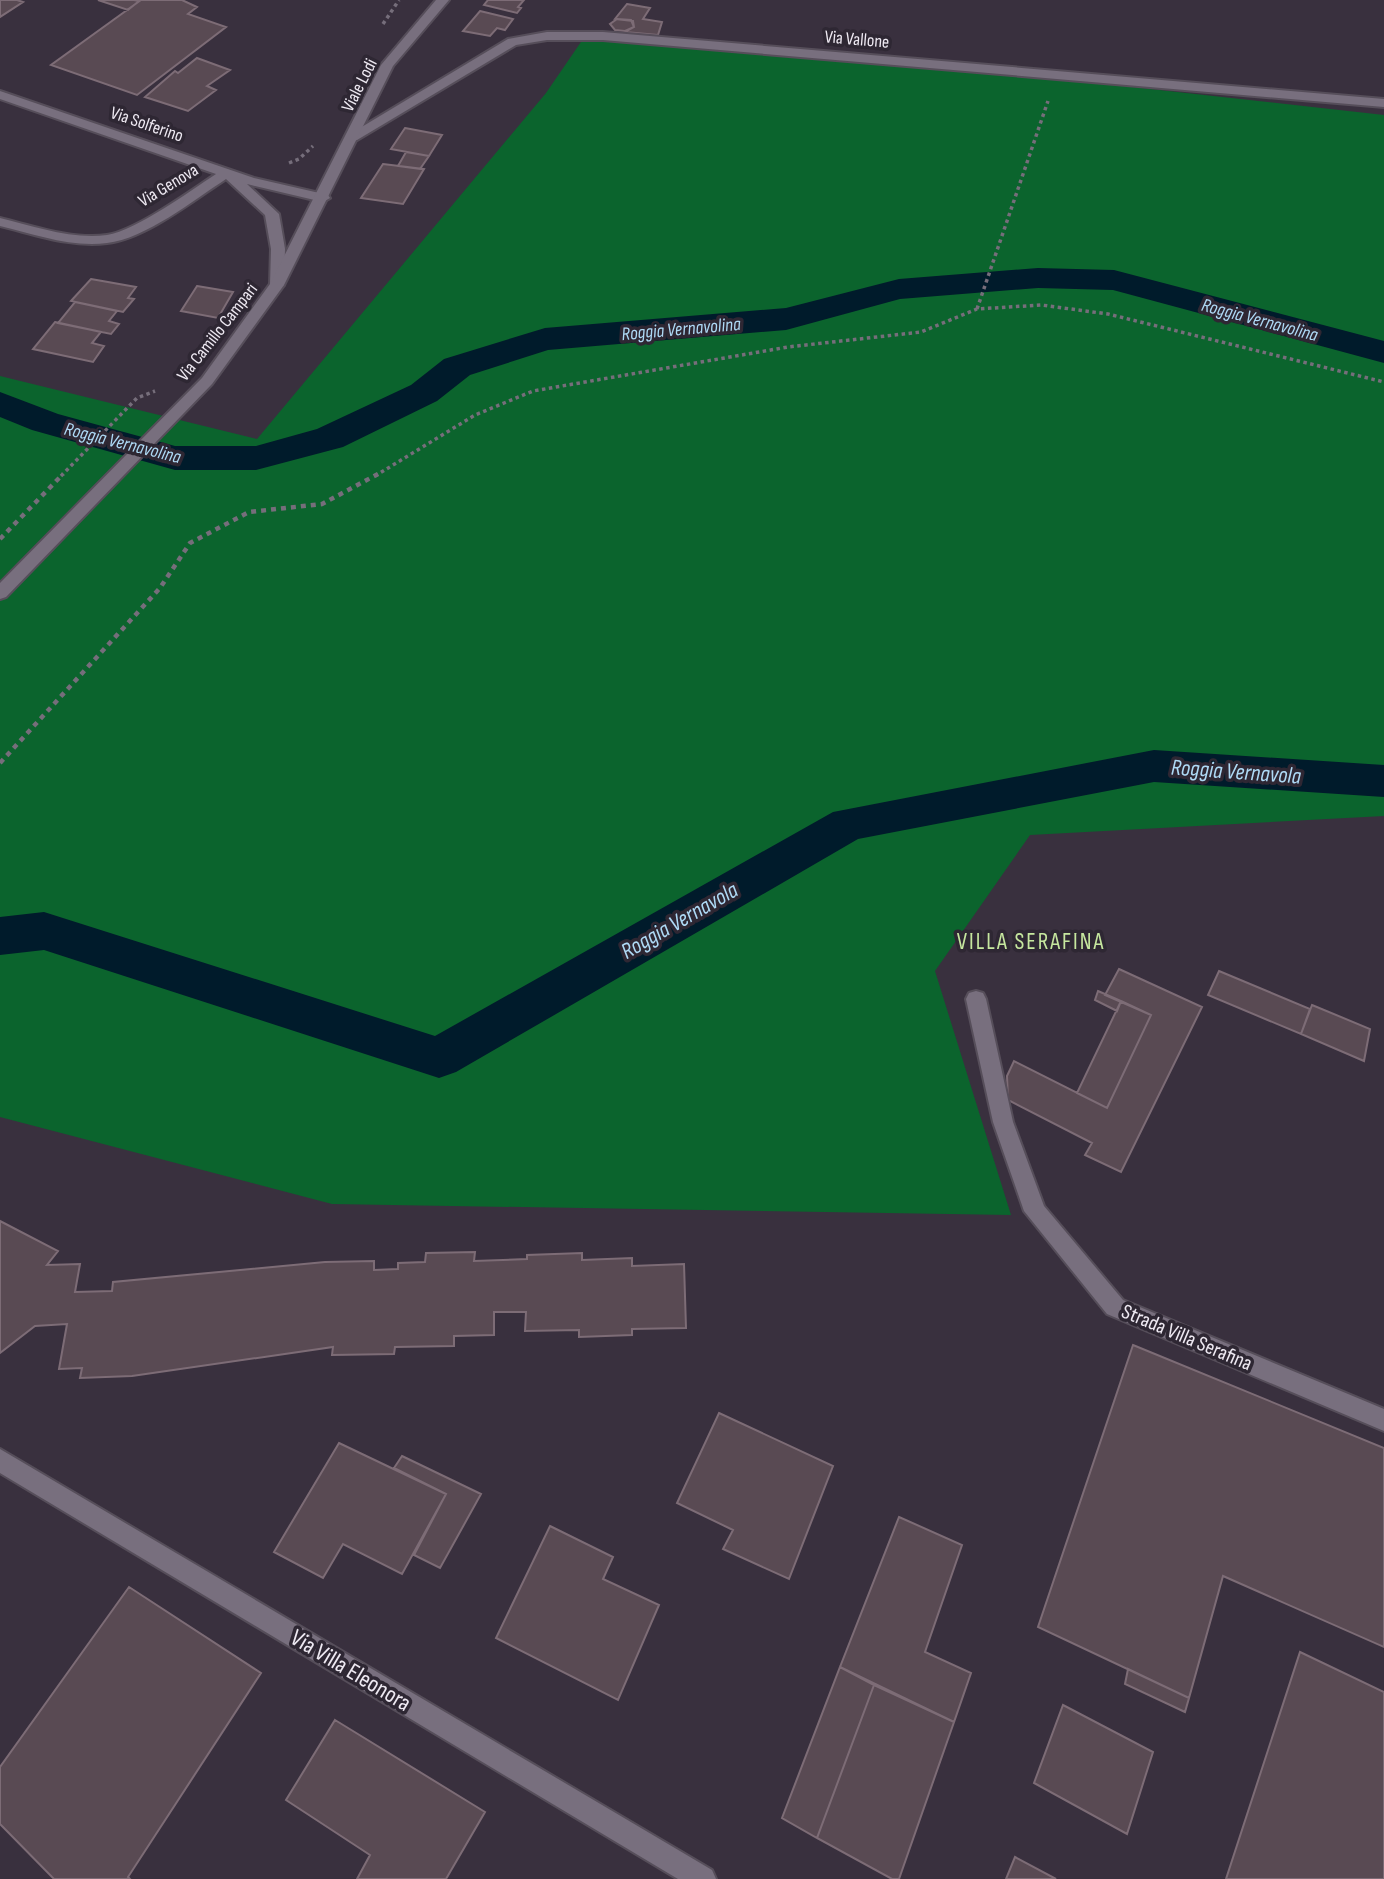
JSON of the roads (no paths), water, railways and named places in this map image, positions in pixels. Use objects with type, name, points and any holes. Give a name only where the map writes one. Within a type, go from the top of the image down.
[{"type":"street","name":"Viale Lodi","points":[[323,198],[387,65],[443,0]]},
{"type":"street","name":"Via Vallone","points":[[352,137],[512,42],[547,36],[603,36],[1384,103]]},
{"type":"street","name":"Via Solferino","points":[[0,95],[227,173],[323,198]]},
{"type":"street","name":"Via Genova","points":[[0,222],[52,233],[109,239],[134,228],[227,173],[272,214],[278,249],[277,285]]},
{"type":"street","name":"Via Camillo Campari","points":[[0,593],[206,381],[277,285],[323,198]]},
{"type":"street","name":"Strada Villa Serafina","points":[[976,999],[1003,1122],[1035,1211],[1115,1307],[1384,1420]]},
{"type":"street","name":"Via Villa Eleonora","points":[[0,1460],[703,1879]]},
{"type":"waterway","name":"Roggia Vernavolina","points":[[0,404],[45,422],[175,458],[256,458],[330,438],[424,393],[457,367],[545,339],[786,319],[899,289],[1038,278],[1114,280],[1384,352]]},
{"type":"waterway","name":"Roggia Vernavola","points":[[0,936],[44,931],[439,1058],[848,824],[1154,766],[1384,781]]},
{"type":"district","name":"VILLA SERAFINA","points":[[1031,941]]}]
